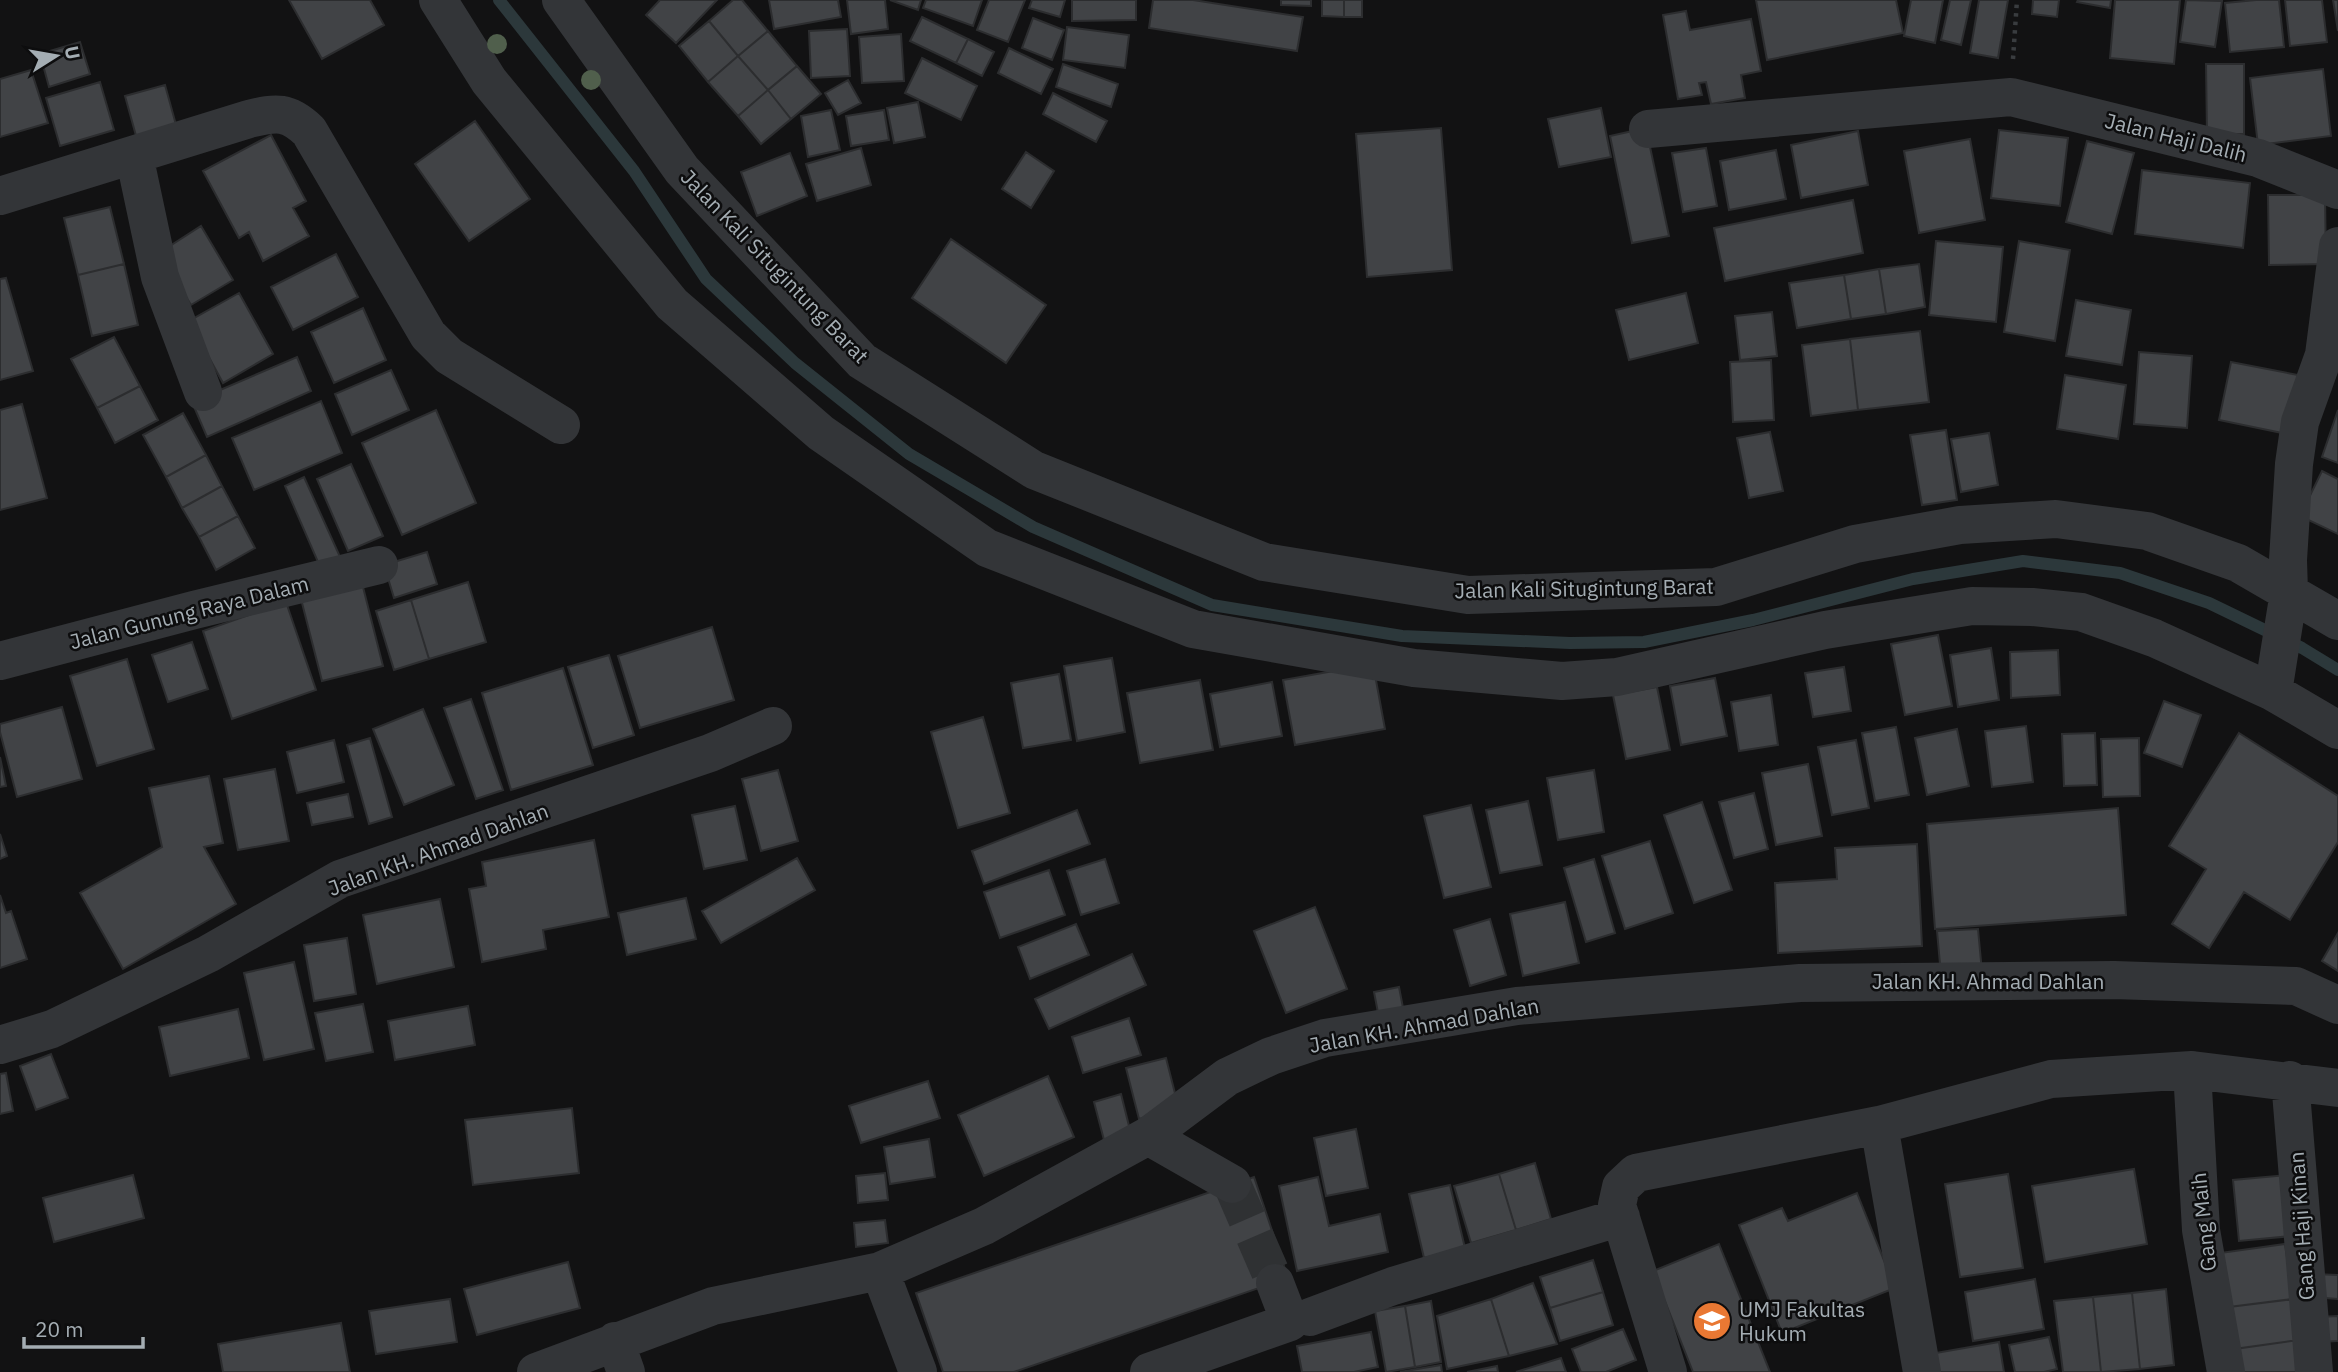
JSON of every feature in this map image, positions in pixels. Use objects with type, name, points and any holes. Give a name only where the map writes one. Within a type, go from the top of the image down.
[{"type":"street","points":[[438,0],[489,81],[671,304],[821,433],[987,548],[1193,629],[1414,668],[1562,681],[1617,677],[1825,630],[1972,606],[2032,607],[2081,612],[2276,681],[2338,730]]},
{"type":"street","name":"Jalan Kali Situgintung Barat","points":[[561,0],[682,170],[862,361],[1034,470],[1264,562],[1468,595],[1716,587],[1855,544],[1960,525],[2056,519],[2147,531],[2238,563],[2287,599],[2338,621]]},
{"type":"street","name":"Jalan Haji Dalih","points":[[1648,129],[2011,97],[2258,158],[2338,190]]},
{"type":"street","points":[[0,196],[249,119],[274,113],[295,117],[309,131],[428,335],[449,356],[561,425]]},
{"type":"street","points":[[134,155],[160,277],[195,363],[203,392]]},
{"type":"street","points":[[2276,681],[2287,599],[2296,450],[2300,422],[2323,355],[2338,246]]},
{"type":"street","name":"Jalan Gunung Raya Dalam","points":[[0,661],[379,565]]},
{"type":"street","name":"Jalan KH. Ahmad Dahlan","points":[[0,1045],[52,1029],[208,954],[341,879],[710,753],[773,726]]},
{"type":"street","name":"Jalan KH. Ahmad Dahlan","points":[[536,1372],[620,1357],[713,1306],[880,1270],[984,1226],[1148,1136],[1227,1077],[1271,1056],[1325,1038],[1517,1006],[1800,983],[2114,980],[2296,986],[2338,1005]]},
{"type":"street","points":[[1310,1317],[1621,1202],[1636,1173],[1879,1125],[2051,1079],[2192,1070],[2338,1088]]},
{"type":"street","name":"Gang Maih","points":[[2192,1070],[2201,1230],[2226,1372]]},
{"type":"street","name":"Gang Haji Kinan","points":[[2290,1080],[2314,1372]]},
{"type":"street","points":[[1879,1125],[1922,1372]]},
{"type":"street","points":[[1148,1136],[1233,1184]]},
{"type":"street","points":[[1621,1202],[1668,1372]]},
{"type":"street","points":[[880,1270],[918,1372]]},
{"type":"street","points":[[1149,1372],[1290,1322],[1275,1283]]},
{"type":"path","points":[[2011,97],[2017,0]]},
{"type":"building","points":[[289,0],[370,0],[384,25],[322,59]]},
{"type":"building","points":[[660,0],[717,0],[676,43],[646,15]]},
{"type":"building","points":[[733,0],[742,0],[768,31],[738,56],[709,21]]},
{"type":"building","points":[[769,0],[838,0],[841,17],[774,29]]},
{"type":"building","points":[[847,0],[885,0],[888,29],[851,34]]},
{"type":"building","points":[[890,0],[921,0],[918,10]]},
{"type":"building","points":[[926,0],[982,0],[973,26],[923,8]]},
{"type":"building","points":[[989,0],[1025,0],[1008,42],[977,30]]},
{"type":"building","points":[[1032,0],[1065,0],[1060,17],[1029,8]]},
{"type":"building","points":[[1072,0],[1136,0],[1136,20],[1072,21]]},
{"type":"building","points":[[1153,0],[1193,0],[1303,17],[1297,51],[1149,28]]},
{"type":"building","points":[[1281,0],[1311,0],[1311,6],[1281,5]]},
{"type":"building","points":[[1322,0],[1344,0],[1344,17],[1322,16]]},
{"type":"building","points":[[1344,0],[1362,0],[1362,17],[1344,17]]},
{"type":"building","points":[[1756,0],[1896,0],[1903,33],[1767,60]]},
{"type":"building","points":[[1911,0],[1943,0],[1935,43],[1904,36]]},
{"type":"building","points":[[1950,0],[1971,0],[1961,45],[1941,40]]},
{"type":"building","points":[[1979,0],[2008,0],[1998,58],[1970,53]]},
{"type":"building","points":[[2033,0],[2059,0],[2057,17],[2032,14]]},
{"type":"building","points":[[2111,0],[2110,8],[2077,2]]},
{"type":"building","points":[[2115,0],[2180,0],[2174,64],[2110,58]]},
{"type":"building","points":[[2186,0],[2222,1],[2215,47],[2180,42]]},
{"type":"building","points":[[2279,0],[2284,47],[2230,52],[2225,3]]},
{"type":"building","points":[[2285,0],[2322,0],[2327,42],[2290,46]]},
{"type":"building","points":[[2333,0],[2338,0],[2338,31]]},
{"type":"building","points":[[1686,11],[1690,30],[1751,19],[1761,71],[1741,75],[1745,98],[1711,104],[1706,82],[1699,83],[1702,95],[1678,99],[1663,15]]},
{"type":"building","points":[[922,17],[968,39],[956,63],[910,41]]},
{"type":"building","points":[[1033,18],[1064,30],[1052,60],[1022,48]]},
{"type":"building","points":[[709,21],[738,56],[708,82],[679,46]]},
{"type":"building","points":[[1067,27],[1129,35],[1125,68],[1063,60]]},
{"type":"building","points":[[847,29],[850,76],[811,78],[809,31]]},
{"type":"building","points":[[768,31],[797,66],[768,90],[738,56]]},
{"type":"building","points":[[901,34],[904,81],[862,83],[859,37]]},
{"type":"building","points":[[968,39],[994,52],[982,76],[956,63]]},
{"type":"building","points":[[80,42],[90,74],[49,87],[40,54]]},
{"type":"building","points":[[1009,48],[1053,69],[1041,94],[998,73]]},
{"type":"building","points":[[738,56],[768,90],[738,116],[708,82]]},
{"type":"building","points":[[922,58],[977,86],[961,120],[905,93]]},
{"type":"building","points":[[1063,64],[1118,84],[1111,107],[1056,87]]},
{"type":"building","points":[[2206,64],[2244,64],[2244,134],[2207,134]]},
{"type":"building","points":[[797,66],[821,94],[791,119],[768,90]]},
{"type":"building","points":[[2323,69],[2331,136],[2258,145],[2250,78]]},
{"type":"building","points":[[31,70],[48,123],[0,137],[0,79]]},
{"type":"building","points":[[848,80],[861,103],[838,115],[825,93]]},
{"type":"building","points":[[100,82],[114,130],[60,146],[46,98]]},
{"type":"building","points":[[165,85],[178,132],[138,143],[125,96]]},
{"type":"building","points":[[768,90],[791,119],[761,144],[738,116]]},
{"type":"building","points":[[1053,93],[1107,121],[1096,142],[1043,114]]},
{"type":"building","points":[[918,102],[925,137],[894,143],[887,108]]},
{"type":"building","points":[[1601,108],[1611,157],[1559,167],[1548,119]]},
{"type":"building","points":[[831,110],[840,150],[808,157],[801,116]]},
{"type":"building","points":[[884,110],[889,140],[851,146],[846,116]]},
{"type":"building","points":[[475,121],[530,199],[469,241],[415,164]]},
{"type":"building","points":[[1441,128],[1452,270],[1367,277],[1356,134]]},
{"type":"building","points":[[1646,128],[1669,236],[1632,243],[1610,136]]},
{"type":"building","points":[[1999,130],[2068,138],[2060,206],[1991,198]]},
{"type":"building","points":[[1858,131],[1868,185],[1801,198],[1791,145]]},
{"type":"building","points":[[271,135],[306,201],[293,208],[309,236],[263,261],[249,232],[239,238],[203,171]]},
{"type":"building","points":[[1970,139],[1985,220],[1919,233],[1904,151]]},
{"type":"building","points":[[2087,141],[2134,153],[2112,234],[2066,222]]},
{"type":"building","points":[[861,148],[871,185],[817,201],[806,164]]},
{"type":"building","points":[[1706,148],[1717,206],[1683,212],[1672,153]]},
{"type":"building","points":[[1776,150],[1786,199],[1729,210],[1720,161]]},
{"type":"building","points":[[1026,152],[1054,171],[1031,208],[1002,189]]},
{"type":"building","points":[[790,153],[807,196],[757,216],[741,172]]},
{"type":"building","points":[[2142,170],[2250,183],[2243,248],[2135,234]]},
{"type":"building","points":[[2268,195],[2325,195],[2326,264],[2269,265]]},
{"type":"building","points":[[1853,200],[1863,253],[1725,281],[1714,228]]},
{"type":"building","points":[[110,207],[124,264],[78,275],[64,218]]},
{"type":"building","points":[[201,226],[233,280],[191,305],[159,253]]},
{"type":"building","points":[[951,239],[1046,305],[1006,363],[912,298]]},
{"type":"building","points":[[1936,241],[2003,247],[1996,322],[1929,315]]},
{"type":"building","points":[[2019,241],[2070,250],[2055,341],[2004,332]]},
{"type":"building","points":[[336,254],[358,297],[293,330],[271,287]]},
{"type":"building","points":[[124,264],[138,325],[92,336],[78,275]]},
{"type":"building","points":[[1919,264],[1925,307],[1886,314],[1879,269]]},
{"type":"building","points":[[1879,269],[1886,314],[1851,319],[1844,275]]},
{"type":"building","points":[[1844,275],[1851,319],[1797,328],[1789,283]]},
{"type":"building","points":[[6,278],[33,371],[0,380],[0,279]]},
{"type":"building","points":[[239,293],[273,354],[223,383],[189,321]]},
{"type":"building","points":[[1686,293],[1698,343],[1629,360],[1616,310]]},
{"type":"building","points":[[2076,300],[2131,310],[2122,365],[2066,356]]},
{"type":"building","points":[[363,308],[386,360],[334,383],[311,332]]},
{"type":"building","points":[[1772,312],[1777,356],[1740,360],[1735,316]]},
{"type":"building","points":[[1920,331],[1929,402],[1858,410],[1850,339]]},
{"type":"building","points":[[114,337],[140,386],[97,408],[71,359]]},
{"type":"building","points":[[1850,339],[1858,410],[1811,416],[1802,345]]},
{"type":"building","points":[[2139,352],[2192,356],[2187,428],[2134,424]]},
{"type":"building","points":[[297,357],[311,391],[207,437],[192,402]]},
{"type":"building","points":[[1771,360],[1774,420],[1733,422],[1730,362]]},
{"type":"building","points":[[2231,362],[2298,375],[2287,434],[2219,420]]},
{"type":"building","points":[[391,370],[409,410],[352,435],[335,394]]},
{"type":"building","points":[[2065,375],[2126,385],[2118,439],[2057,429]]},
{"type":"building","points":[[140,386],[158,420],[115,443],[97,408]]},
{"type":"building","points":[[321,401],[342,453],[254,490],[232,438]]},
{"type":"building","points":[[22,404],[47,498],[0,510],[0,410]]},
{"type":"building","points":[[436,410],[476,503],[402,535],[362,443]]},
{"type":"building","points":[[2338,410],[2338,463],[2322,457]]},
{"type":"building","points":[[183,413],[206,455],[166,477],[143,435]]},
{"type":"building","points":[[1946,430],[1957,500],[1922,505],[1910,435]]},
{"type":"building","points":[[1770,432],[1783,491],[1749,498],[1737,438]]},
{"type":"building","points":[[1989,433],[1998,485],[1961,492],[1951,439]]},
{"type":"building","points":[[206,455],[222,486],[182,508],[166,477]]},
{"type":"building","points":[[351,464],[383,536],[348,551],[317,479]]},
{"type":"building","points":[[2322,471],[2338,479],[2338,534],[2300,516]]},
{"type":"building","points":[[304,477],[341,559],[321,569],[285,486]]},
{"type":"building","points":[[222,486],[238,516],[199,537],[182,508]]},
{"type":"building","points":[[238,516],[255,548],[216,570],[199,537]]},
{"type":"building","points":[[427,552],[437,584],[394,598],[384,565]]},
{"type":"building","points":[[468,582],[486,642],[429,659],[411,600]]},
{"type":"building","points":[[362,583],[383,666],[322,681],[301,599]]},
{"type":"building","points":[[411,600],[429,659],[394,670],[376,611]]},
{"type":"building","points":[[286,602],[316,690],[232,719],[203,631]]},
{"type":"building","points":[[712,627],[734,700],[640,728],[618,656]]},
{"type":"building","points":[[1938,635],[1952,706],[1905,715],[1891,644]]},
{"type":"building","points":[[192,642],[208,689],[168,702],[152,655]]},
{"type":"building","points":[[1991,648],[1999,700],[1958,707],[1950,655]]},
{"type":"building","points":[[2058,650],[2060,695],[2011,698],[2010,652]]},
{"type":"building","points":[[609,655],[634,735],[593,748],[568,667]]},
{"type":"building","points":[[1112,658],[1125,732],[1077,741],[1064,666]]},
{"type":"building","points":[[127,659],[154,749],[97,766],[70,676]]},
{"type":"building","points":[[1373,664],[1385,729],[1295,745],[1283,680]]},
{"type":"building","points":[[1844,667],[1851,711],[1813,717],[1805,673]]},
{"type":"building","points":[[563,668],[593,765],[511,790],[482,693]]},
{"type":"building","points":[[1059,674],[1071,740],[1023,748],[1011,683]]},
{"type":"building","points":[[1715,678],[1727,736],[1681,745],[1670,686]]},
{"type":"building","points":[[1200,680],[1213,750],[1140,763],[1127,693]]},
{"type":"building","points":[[1272,682],[1282,736],[1220,747],[1210,694]]},
{"type":"building","points":[[1657,687],[1670,750],[1626,759],[1613,695]]},
{"type":"building","points":[[1771,695],[1778,745],[1739,751],[1731,702]]},
{"type":"building","points":[[471,699],[503,790],[476,799],[444,708]]},
{"type":"building","points":[[2164,701],[2201,715],[2182,767],[2144,753]]},
{"type":"building","points":[[62,707],[82,779],[17,797],[0,724]]},
{"type":"building","points":[[423,709],[454,785],[404,805],[373,729]]},
{"type":"building","points":[[983,717],[1010,813],[958,828],[931,732]]},
{"type":"building","points":[[2026,726],[2033,782],[1992,787],[1985,731]]},
{"type":"building","points":[[1896,727],[1909,795],[1875,801],[1862,733]]},
{"type":"building","points":[[1957,729],[1969,786],[1927,795],[1915,738]]},
{"type":"building","points":[[2095,733],[2097,785],[2064,786],[2062,734]]},
{"type":"building","points":[[2239,733],[2338,796],[2338,842],[2290,920],[2244,892],[2209,948],[2172,924],[2206,869],[2169,846]]},
{"type":"building","points":[[370,738],[392,817],[369,824],[347,745]]},
{"type":"building","points":[[2139,738],[2140,796],[2103,797],[2101,739]]},
{"type":"building","points":[[334,740],[344,782],[297,793],[287,752]]},
{"type":"building","points":[[1856,740],[1869,808],[1832,815],[1818,747]]},
{"type":"building","points":[[0,757],[6,786],[0,787]]},
{"type":"building","points":[[1808,764],[1822,836],[1776,845],[1762,773]]},
{"type":"building","points":[[275,769],[289,841],[238,850],[224,779]]},
{"type":"building","points":[[778,770],[798,841],[761,851],[742,779]]},
{"type":"building","points":[[1594,770],[1604,832],[1558,840],[1547,778]]},
{"type":"building","points":[[209,776],[223,843],[204,847],[236,904],[123,969],[80,893],[162,847],[149,788]]},
{"type":"building","points":[[1754,793],[1768,849],[1734,858],[1719,802]]},
{"type":"building","points":[[348,794],[353,817],[312,825],[307,803]]},
{"type":"building","points":[[1528,801],[1542,865],[1500,873],[1486,810]]},
{"type":"building","points":[[1702,802],[1732,890],[1694,903],[1664,815]]},
{"type":"building","points":[[1471,805],[1491,887],[1444,898],[1424,816]]},
{"type":"building","points":[[735,806],[747,860],[704,869],[692,815]]},
{"type":"building","points":[[2118,808],[2126,915],[1935,929],[1927,824]]},
{"type":"building","points":[[1077,810],[1090,844],[984,884],[972,851]]},
{"type":"building","points":[[0,834],[7,856],[0,859]]},
{"type":"building","points":[[594,840],[609,917],[543,930],[546,949],[482,962],[469,889],[486,886],[482,862]]},
{"type":"building","points":[[1650,841],[1673,913],[1625,929],[1602,856]]},
{"type":"building","points":[[1917,844],[1922,946],[1778,953],[1775,883],[1837,879],[1835,848]]},
{"type":"building","points":[[797,858],[815,890],[721,943],[702,911]]},
{"type":"building","points":[[1105,859],[1119,903],[1081,915],[1067,871]]},
{"type":"building","points":[[1594,859],[1615,933],[1586,942],[1564,868]]},
{"type":"building","points":[[1049,870],[1065,915],[1000,938],[984,892]]},
{"type":"building","points":[[0,895],[6,913],[11,911],[27,959],[0,968]]},
{"type":"building","points":[[686,898],[696,939],[627,955],[618,913]]},
{"type":"building","points":[[440,899],[454,967],[377,984],[363,915]]},
{"type":"building","points":[[1565,902],[1579,963],[1523,976],[1510,914]]},
{"type":"building","points":[[1315,907],[1347,989],[1286,1013],[1254,931]]},
{"type":"building","points":[[1490,919],[1506,975],[1470,986],[1454,930]]},
{"type":"building","points":[[1076,924],[1089,955],[1030,979],[1018,947]]},
{"type":"building","points":[[1978,929],[1982,972],[1941,975],[1937,931]]},
{"type":"building","points":[[2338,933],[2338,971],[2322,961]]},
{"type":"building","points":[[347,938],[356,994],[314,1001],[304,945]]},
{"type":"building","points":[[1132,954],[1146,985],[1049,1029],[1035,999]]},
{"type":"building","points":[[294,962],[314,1049],[264,1060],[244,973]]},
{"type":"building","points":[[1399,987],[1405,1018],[1380,1023],[1374,992]]},
{"type":"building","points":[[363,1004],[373,1052],[326,1061],[315,1013]]},
{"type":"building","points":[[468,1006],[475,1045],[395,1060],[388,1021]]},
{"type":"building","points":[[238,1009],[249,1058],[170,1076],[159,1027]]},
{"type":"building","points":[[1129,1018],[1141,1055],[1083,1073],[1072,1037]]},
{"type":"building","points":[[51,1054],[68,1098],[36,1110],[20,1066]]},
{"type":"building","points":[[1166,1058],[1179,1109],[1139,1119],[1126,1068]]},
{"type":"building","points":[[6,1073],[13,1111],[0,1114],[0,1074]]},
{"type":"building","points":[[1048,1076],[1074,1137],[984,1176],[958,1115]]},
{"type":"building","points":[[928,1081],[940,1118],[861,1143],[849,1106]]},
{"type":"building","points":[[1121,1094],[1131,1134],[1104,1140],[1094,1102]]},
{"type":"building","points":[[572,1108],[579,1173],[473,1185],[465,1120]]},
{"type":"building","points":[[1356,1129],[1368,1188],[1326,1196],[1314,1138]]},
{"type":"building","points":[[929,1139],[935,1177],[890,1184],[884,1147]]},
{"type":"building","points":[[1535,1163],[1551,1219],[1516,1230],[1499,1174]]},
{"type":"building","points":[[2134,1169],[2147,1244],[2045,1262],[2032,1186]]},
{"type":"building","points":[[885,1173],[888,1200],[858,1203],[856,1176]]},
{"type":"building","points":[[1499,1174],[1516,1230],[1471,1243],[1454,1186]]},
{"type":"building","points":[[2008,1174],[2023,1268],[1960,1277],[1945,1184]]},
{"type":"building","points":[[133,1175],[144,1218],[54,1242],[43,1198]]},
{"type":"building","points":[[2287,1175],[2292,1236],[2239,1241],[2233,1180]]},
{"type":"building","points":[[1254,1177],[1288,1278],[1014,1372],[943,1372],[916,1293]]},
{"type":"building","points":[[1318,1177],[1329,1226],[1380,1214],[1388,1252],[1297,1271],[1279,1186]]},
{"type":"building","points":[[1450,1185],[1465,1248],[1424,1258],[1409,1194]]},
{"type":"building","points":[[1857,1193],[1895,1288],[1782,1333],[1739,1225],[1782,1208],[1788,1221]]},
{"type":"building","points":[[885,1220],[888,1243],[856,1247],[854,1223]]},
{"type":"building","name":"UMJ Fakultas Hukum","points":[[1719,1244],[1770,1372],[1693,1372],[1653,1271]]},
{"type":"building","points":[[2285,1244],[2293,1299],[2221,1308],[2213,1254]]},
{"type":"building","points":[[1593,1260],[1603,1292],[1550,1308],[1540,1277]]},
{"type":"building","points":[[568,1262],[580,1308],[477,1335],[464,1289]]},
{"type":"building","points":[[2314,1274],[2338,1275],[2338,1299],[2312,1297]]},
{"type":"building","points":[[2035,1279],[2044,1329],[1973,1341],[1965,1292]]},
{"type":"building","points":[[1533,1283],[1557,1344],[1509,1356],[1491,1299]]},
{"type":"building","points":[[2166,1289],[2174,1365],[2140,1369],[2132,1293]]},
{"type":"building","points":[[1603,1292],[1613,1325],[1560,1341],[1550,1308]]},
{"type":"building","points":[[2132,1293],[2140,1369],[2101,1372],[2093,1297]]},
{"type":"building","points":[[2093,1297],[2101,1372],[2063,1372],[2054,1301]]},
{"type":"building","points":[[450,1299],[457,1342],[376,1354],[369,1311]]},
{"type":"building","points":[[1491,1299],[1509,1356],[1447,1369],[1437,1316]]},
{"type":"building","points":[[2293,1299],[2298,1340],[2227,1350],[2221,1308]]},
{"type":"building","points":[[1431,1301],[1441,1362],[1415,1367],[1405,1306]]},
{"type":"building","points":[[1405,1306],[1415,1367],[1386,1372],[1375,1311]]},
{"type":"building","points":[[2338,1316],[2338,1341],[2319,1342],[2318,1317]]},
{"type":"building","points":[[341,1323],[350,1372],[223,1372],[218,1344]]},
{"type":"building","points":[[1623,1329],[1636,1360],[1606,1372],[1581,1372],[1572,1349]]},
{"type":"building","points":[[1371,1332],[1378,1367],[1354,1372],[1302,1372],[1297,1346]]},
{"type":"building","points":[[2049,1337],[2057,1369],[2015,1372],[2009,1345]]},
{"type":"building","points":[[2298,1340],[2302,1372],[2229,1372],[2227,1350]]},
{"type":"building","points":[[1999,1342],[2004,1372],[1933,1372],[1930,1354]]},
{"type":"building","points":[[1561,1358],[1566,1372],[1516,1372]]},
{"type":"building","points":[[1441,1365],[1442,1372],[1400,1372]]},
{"type":"building","points":[[1497,1366],[1498,1372],[1467,1372]]},
{"type":"waterway","points":[[499,0],[634,171],[706,279],[795,363],[909,454],[1033,527],[1212,605],[1402,636],[1570,643],[1644,642],[1753,620],[1913,579],[2023,561],[2120,573],[2209,603],[2302,648],[2338,670]]},
{"type":"tunnel","points":[[1232,1184],[1275,1283]]},
{"type":"place","name":"UMJ Fakultas Hukum","points":[[1712,1321]]}]
